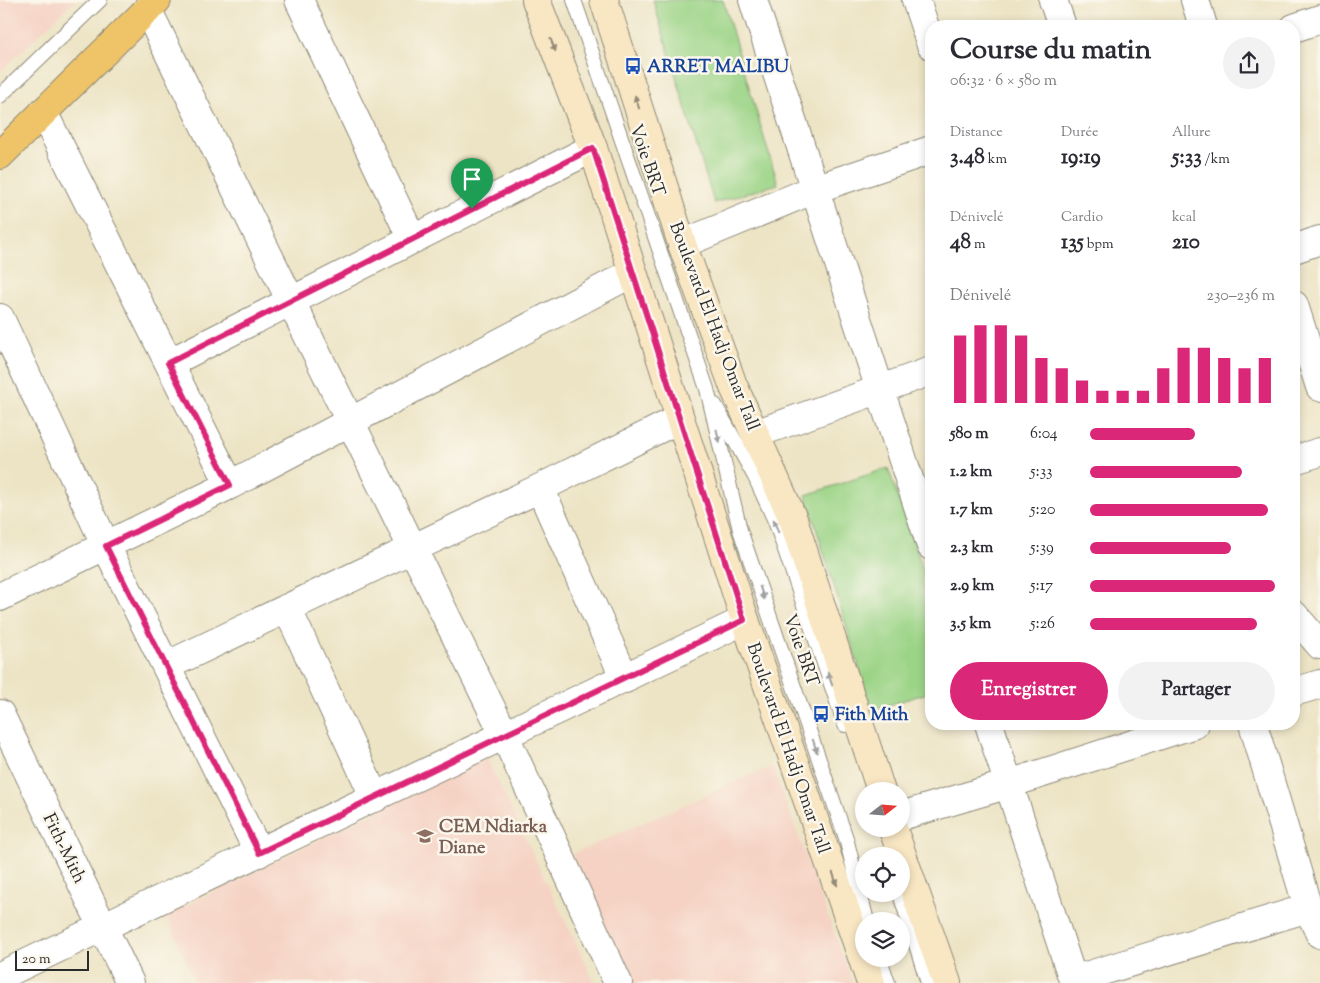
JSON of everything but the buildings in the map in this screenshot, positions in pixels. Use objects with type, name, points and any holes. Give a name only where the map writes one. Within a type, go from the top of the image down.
[{"type":"main road","name":"Boulevard El Hadj Omar Tall","points":[[536,0],[593,148],[744,620],[871,983]]},
{"type":"main road","name":"Boulevard El Hadj Omar Tall","points":[[604,0],[682,244],[733,385],[793,519],[878,782]]},
{"type":"main road","points":[[0,155],[152,5]]},
{"type":"main road","points":[[896,838],[948,983]]},
{"type":"street","points":[[753,0],[925,528]]},
{"type":"street","points":[[916,0],[925,27]]},
{"type":"street","points":[[1053,0],[1060,20]]},
{"type":"street","points":[[1195,0],[1201,20]]},
{"type":"street","points":[[301,1],[412,239]]},
{"type":"street","points":[[152,5],[292,300],[505,736],[618,983]]},
{"type":"street","points":[[1300,26],[1320,19]]},
{"type":"street","points":[[43,112],[230,485]]},
{"type":"street","points":[[168,363],[593,148]]},
{"type":"street","points":[[682,244],[815,189],[925,152]]},
{"type":"street","points":[[1300,247],[1320,240]]},
{"type":"street","points":[[0,597],[230,485],[632,273]]},
{"type":"street","points":[[0,318],[106,546],[259,853]]},
{"type":"street","points":[[1300,324],[1320,388]]},
{"type":"street","points":[[755,434],[925,373]]},
{"type":"street","points":[[166,666],[540,488],[679,419]]},
{"type":"street","points":[[1300,458],[1320,452]]},
{"type":"street","points":[[540,488],[625,678]]},
{"type":"street","points":[[287,608],[375,798]]},
{"type":"street","points":[[0,976],[744,620]]},
{"type":"street","points":[[1300,622],[1320,645]]},
{"type":"street","points":[[1300,690],[1320,684]]},
{"type":"street","name":"Fith-Mith","points":[[3,728],[130,983]]},
{"type":"street","points":[[991,730],[1073,981],[1308,908]]},
{"type":"street","points":[[910,813],[1009,784],[1176,730]]},
{"type":"street","points":[[1255,730],[1308,908],[1320,934]]},
{"type":"lane","points":[[0,96],[100,0]]},
{"type":"lane","name":"Voie BRT","points":[[574,0],[707,389],[740,530],[846,838],[865,912]]},
{"type":"lane","name":"Voie BRT","points":[[707,389],[755,476],[775,521],[866,782]]},
{"type":"lane","points":[[903,902],[928,983]]},
{"type":"lane","points":[[883,967],[888,983]]},
{"type":"shaded area","points":[[0,0],[75,0],[0,72]]},
{"type":"shaded area","name":"CEM Ndiarka Diane","points":[[486,757],[595,983],[196,983],[166,915]]},
{"type":"shaded area","points":[[772,766],[853,983],[628,983],[572,854]]},
{"type":"green space","points":[[653,0],[723,0],[778,184],[714,203]]},
{"type":"green space","points":[[888,468],[925,576],[925,694],[872,710],[806,495]]},
{"type":"place","name":"ARRET MALIBU","points":[[633,66]]},
{"type":"place","name":"Fith Mith","points":[[821,714]]},
{"type":"place","name":"CEM Ndiarka Diane","points":[[425,836]]},
{"type":"route","points":[[593,148],[744,620],[259,853],[106,546],[230,485],[168,363],[472,209],[593,148]]}]
